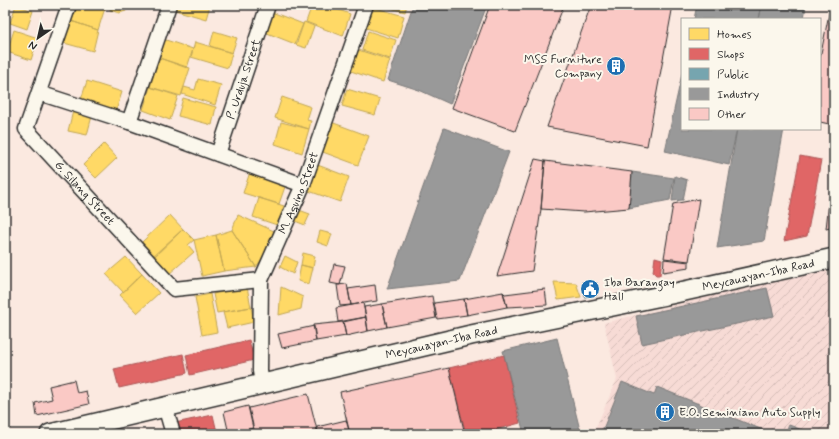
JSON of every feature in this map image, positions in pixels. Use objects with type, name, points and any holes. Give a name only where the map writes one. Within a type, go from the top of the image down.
[{"type":"main road","name":"Meycauayan-Iba Road","points":[[50,434],[471,335],[671,294],[834,258]]},
{"type":"street","name":"G. Silang Street","points":[[69,5],[26,130],[174,289],[260,280]]},
{"type":"street","points":[[129,122],[169,5]]},
{"type":"street","name":"P. Urduja Street","points":[[218,154],[268,5]]},
{"type":"street","name":"M. Aquino Street","points":[[262,384],[260,371],[260,280],[302,185],[366,5]]},
{"type":"street","points":[[39,93],[129,122],[302,185]]},
{"type":"street","points":[[165,406],[173,434]]},
{"type":"shaded area","points":[[826,267],[834,300],[834,434],[593,434],[617,379],[604,323]]},
{"type":"building: Homes","points":[[16,5],[33,11],[27,29],[10,23]]},
{"type":"building: Homes","points":[[76,5],[95,5],[105,8],[98,30],[71,21]]},
{"type":"building: Homes","points":[[112,5],[128,5],[126,11],[119,13],[110,10]]},
{"type":"building: Homes","points":[[177,5],[210,5],[206,19],[175,10]]},
{"type":"building: Homes","points":[[237,5],[247,5],[246,8]]},
{"type":"building: Homes","points":[[312,5],[325,5],[350,14],[343,36],[306,22]]},
{"type":"building: Homes","points":[[379,5],[407,5],[405,12]]},
{"type":"building: Homes","points":[[372,7],[404,16],[398,38],[366,28]]},
{"type":"building: Homes","points":[[269,11],[303,24],[295,44],[262,31]]},
{"type":"building: Homes","points":[[71,21],[98,30],[93,51],[64,43]]},
{"type":"building: Homes","points":[[304,22],[314,26],[306,48],[296,45]]},
{"type":"building: Homes","points":[[14,30],[38,38],[31,60],[7,52]]},
{"type":"building: Homes","points":[[214,31],[237,38],[232,53],[210,46]]},
{"type":"building: Homes","points":[[368,31],[396,40],[390,59],[362,50]]},
{"type":"building: Homes","points":[[160,38],[193,49],[187,68],[154,56]]},
{"type":"building: Homes","points":[[195,42],[232,53],[228,68],[191,57]]},
{"type":"building: Homes","points":[[352,48],[390,60],[383,82],[345,69]]},
{"type":"building: Homes","points":[[159,58],[190,68],[181,96],[150,87]]},
{"type":"building: Homes","points":[[198,79],[221,85],[215,105],[182,94],[184,87],[195,90]]},
{"type":"building: Homes","points":[[87,81],[122,92],[114,117],[79,106]]},
{"type":"building: Homes","points":[[150,87],[178,96],[170,120],[143,110]]},
{"type":"building: Homes","points":[[347,89],[380,99],[375,115],[342,106]]},
{"type":"building: Homes","points":[[282,97],[311,107],[307,120],[311,121],[309,129],[275,118]]},
{"type":"building: Homes","points":[[183,98],[216,107],[212,125],[178,116]]},
{"type":"building: Homes","points":[[73,111],[92,116],[87,135],[68,131]]},
{"type":"building: Homes","points":[[281,122],[309,129],[302,153],[275,144]]},
{"type":"building: Homes","points":[[331,122],[369,136],[358,165],[320,151]]},
{"type":"building: Homes","points":[[104,144],[117,158],[96,178],[83,165]]},
{"type":"building: Homes","points":[[315,164],[349,177],[340,202],[306,190]]},
{"type":"building: Homes","points":[[251,169],[287,181],[279,204],[243,193]]},
{"type":"building: Homes","points":[[259,198],[284,206],[277,225],[253,217]]},
{"type":"building: Homes","points":[[299,210],[310,214],[305,225],[295,221]]},
{"type":"building: Homes","points":[[170,215],[183,229],[155,256],[142,242]]},
{"type":"building: Homes","points":[[238,215],[274,231],[265,255],[256,267],[232,230]]},
{"type":"building: Homes","points":[[183,229],[194,240],[188,245],[194,252],[169,274],[152,257]]},
{"type":"building: Homes","points":[[232,230],[256,267],[224,271],[216,235]]},
{"type":"building: Homes","points":[[320,231],[332,234],[328,246],[317,242]]},
{"type":"building: Homes","points":[[216,235],[224,271],[202,276],[194,240]]},
{"type":"building: Homes","points":[[303,253],[315,256],[313,268],[301,265]]},
{"type":"building: Homes","points":[[285,256],[297,262],[293,274],[280,267]]},
{"type":"building: Homes","points":[[126,257],[142,274],[123,292],[106,274]]},
{"type":"building: Homes","points":[[301,265],[313,268],[309,284],[298,281]]},
{"type":"building: Homes","points":[[142,274],[159,293],[137,313],[120,295]]},
{"type":"building: Homes","points":[[554,282],[576,283],[581,297],[558,300]]},
{"type":"building: Homes","points":[[247,287],[251,307],[217,313],[213,294]]},
{"type":"building: Homes","points":[[281,287],[303,297],[301,309],[279,315]]},
{"type":"building: Homes","points":[[210,294],[217,332],[202,335],[195,297]]},
{"type":"building: Homes","points":[[251,307],[254,322],[227,328],[223,312]]},
{"type":"building: Shops","points":[[800,156],[821,160],[807,236],[784,241]]},
{"type":"building: Shops","points":[[655,257],[662,259],[660,275],[656,275],[653,272]]},
{"type":"building: Shops","points":[[834,277],[834,289],[831,278]]},
{"type":"building: Shops","points":[[249,340],[254,360],[190,375],[186,355]]},
{"type":"building: Shops","points":[[183,354],[187,373],[119,388],[114,369]]},
{"type":"building: Shops","points":[[504,355],[520,423],[480,434],[466,434],[449,368]]},
{"type":"building: Shops","points":[[213,415],[217,432],[178,434],[175,423]]},
{"type":"building: Public","name":"Iba Barangay Hall","points":[[594,282],[597,295],[585,297],[583,284]]},
{"type":"building: Industry","points":[[413,5],[487,5],[450,104],[419,90],[388,80]]},
{"type":"building: Industry","points":[[697,5],[762,5],[759,18],[694,18]]},
{"type":"building: Industry","points":[[762,5],[806,5],[804,18],[759,18]]},
{"type":"building: Industry","points":[[681,79],[681,130],[737,130],[729,165],[665,151]]},
{"type":"building: Industry","points":[[444,128],[509,152],[460,281],[387,289]]},
{"type":"building: Industry","points":[[737,130],[784,130],[764,241],[717,248]]},
{"type":"building: Industry","points":[[632,172],[674,178],[670,200],[629,208]]},
{"type":"building: Industry","points":[[675,176],[687,180],[683,200],[672,201]]},
{"type":"building: Industry","points":[[767,288],[774,316],[642,344],[636,316]]},
{"type":"building: Industry","points":[[834,310],[834,329],[830,327]]},
{"type":"building: Industry","points":[[557,338],[581,434],[524,434],[503,351]]},
{"type":"building: Industry","name":"E.O. Seminiano Auto Supply","points":[[622,382],[654,395],[657,387],[763,430],[761,434],[601,434]]},
{"type":"building: Industry","points":[[789,425],[813,434],[785,434]]},
{"type":"building: Other","points":[[490,5],[564,5],[515,131],[452,108]]},
{"type":"building: Other","name":"MSS Furniture Company","points":[[591,5],[673,5],[647,146],[547,127]]},
{"type":"building: Other","points":[[830,9],[834,10],[834,125],[821,122],[821,53]]},
{"type":"building: Other","points":[[535,159],[545,161],[541,209],[532,271],[497,276]]},
{"type":"building: Other","points":[[545,161],[632,172],[629,208],[584,212],[541,209]]},
{"type":"building: Other","points":[[830,192],[834,193],[834,227],[826,229]]},
{"type":"building: Other","points":[[699,199],[689,261],[664,258],[673,204]]},
{"type":"building: Other","points":[[664,259],[689,262],[689,268],[663,272]]},
{"type":"building: Other","points":[[334,264],[345,266],[340,285],[330,283]]},
{"type":"building: Other","points":[[347,284],[351,305],[340,306],[337,285]]},
{"type":"building: Other","points":[[375,285],[377,301],[351,305],[348,289]]},
{"type":"building: Other","points":[[545,289],[547,305],[507,307],[503,292],[505,294]]},
{"type":"building: Other","points":[[503,292],[507,307],[467,315],[464,299]]},
{"type":"building: Other","points":[[432,296],[436,318],[387,327],[382,304]]},
{"type":"building: Other","points":[[464,299],[467,315],[437,319],[434,303]]},
{"type":"building: Other","points":[[363,303],[366,317],[338,322],[336,308]]},
{"type":"building: Other","points":[[382,304],[387,327],[368,331],[364,307]]},
{"type":"building: Other","points":[[366,317],[368,331],[346,336],[343,322]]},
{"type":"building: Other","points":[[343,322],[346,336],[316,341],[313,325]]},
{"type":"building: Other","points":[[314,326],[316,341],[282,348],[278,334]]},
{"type":"building: Other","points":[[449,368],[465,434],[350,434],[340,392]]},
{"type":"building: Other","points":[[74,380],[77,393],[86,391],[89,404],[37,416],[35,403],[52,399],[49,386]]},
{"type":"building: Other","points":[[308,394],[318,434],[255,434],[249,408]]},
{"type":"building: Other","points":[[248,406],[253,428],[229,434],[224,412]]},
{"type":"building: Other","points":[[346,420],[350,434],[318,434],[317,427]]},
{"type":"place","name":"MSS Furniture Company","points":[[616,66]]},
{"type":"place","name":"Iba Barangay Hall","points":[[590,289]]},
{"type":"place","name":"E.O. Seminiano Auto Supply","points":[[665,412]]}]
